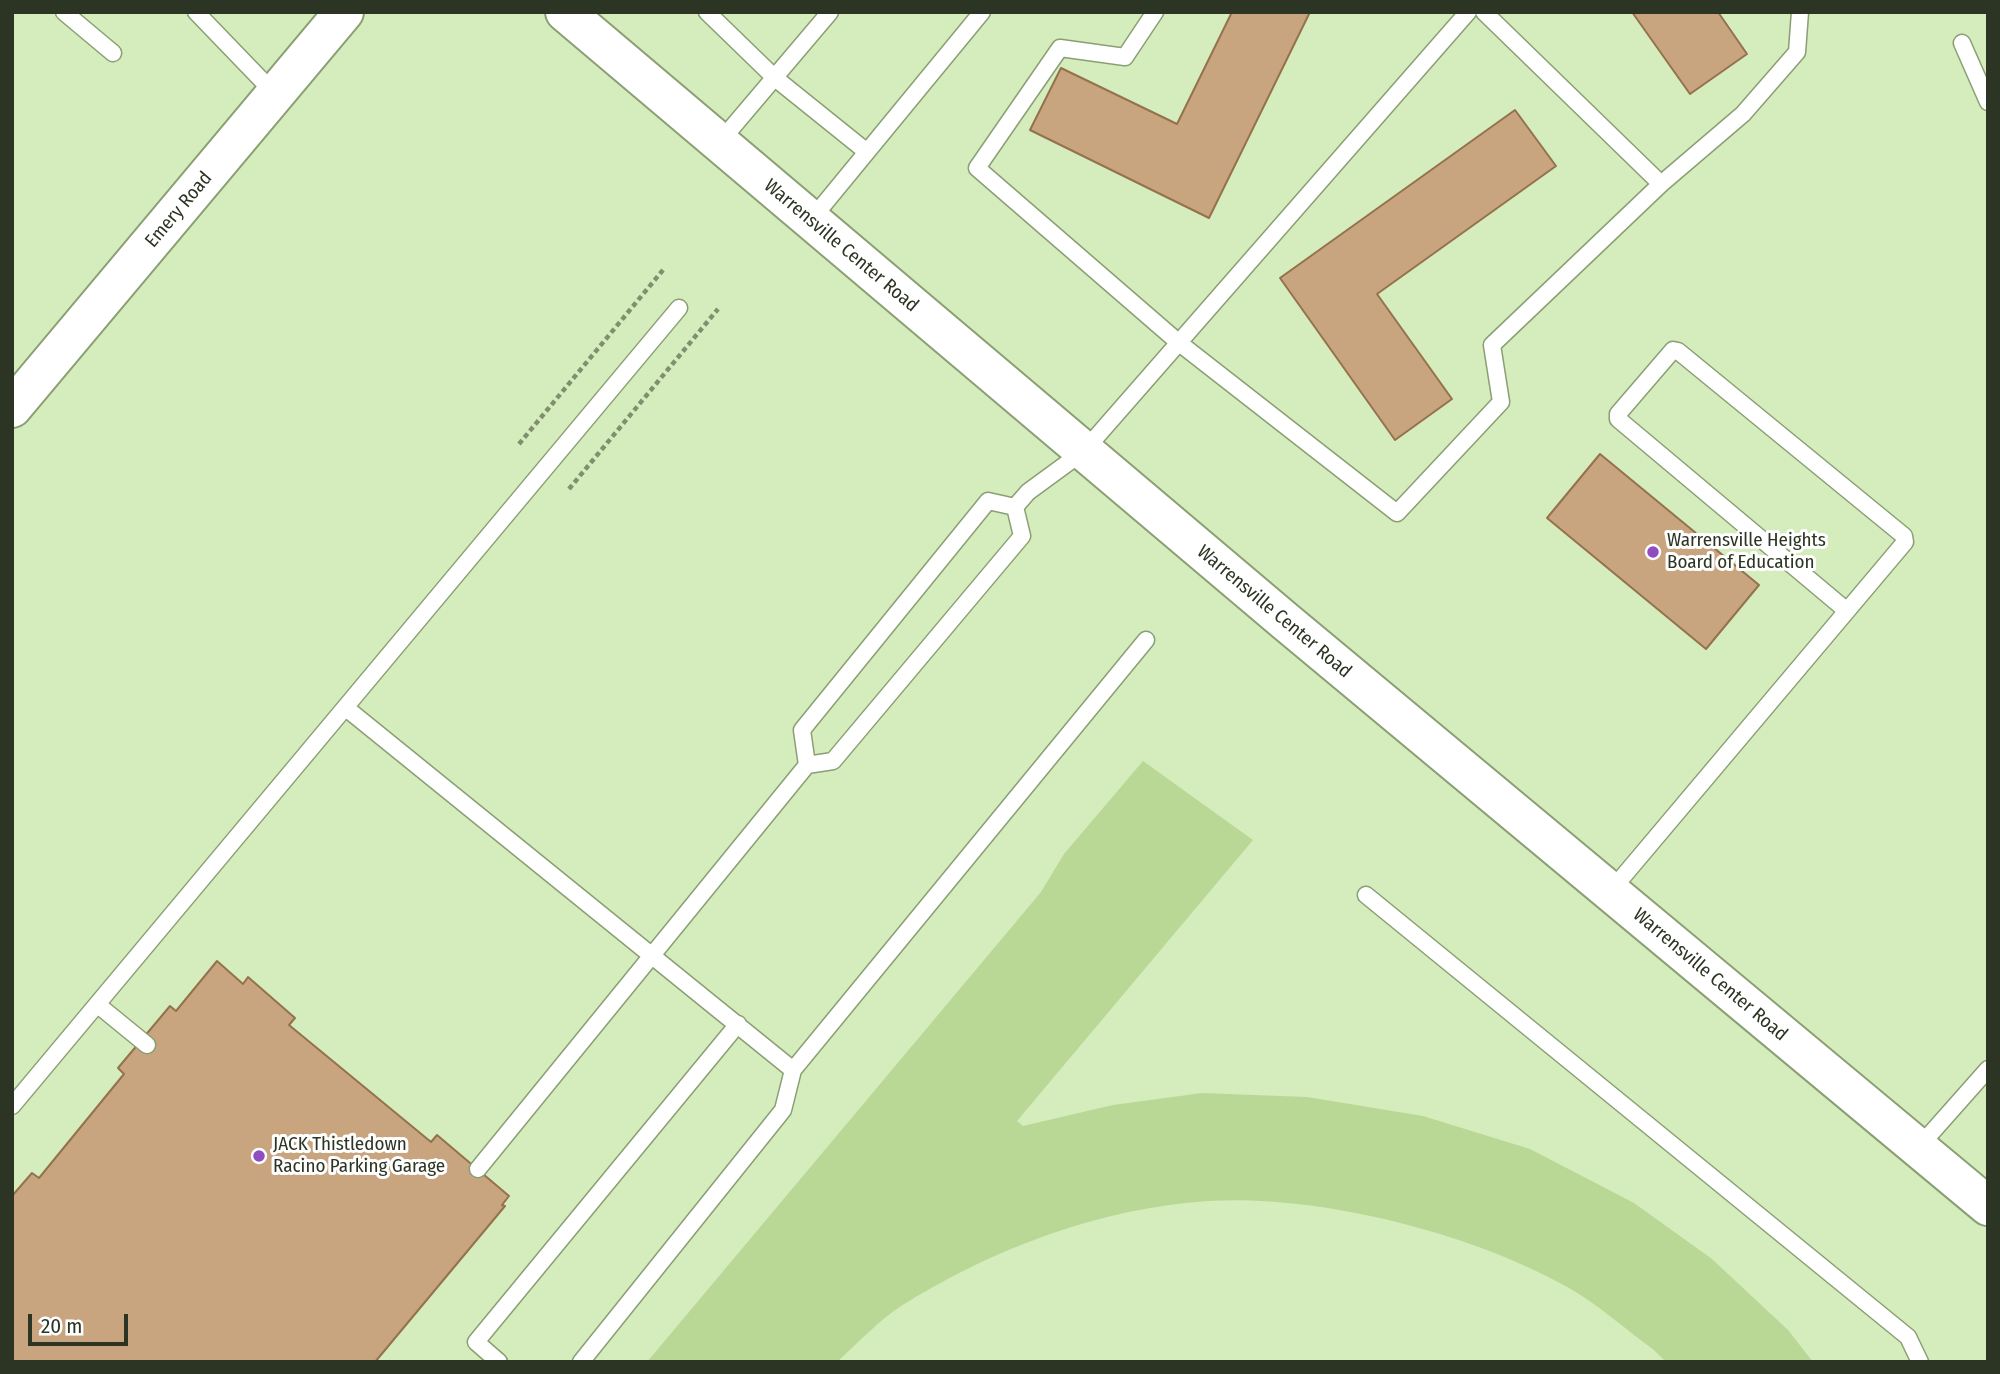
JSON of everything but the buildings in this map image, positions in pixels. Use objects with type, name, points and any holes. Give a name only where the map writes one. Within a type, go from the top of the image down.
[{"type":"main road","name":"Emery Road","points":[[12,408],[276,95],[339,14]]},
{"type":"main road","name":"Warrensville Center Road","points":[[573,15],[719,143],[1084,451],[1988,1206]]},
{"type":"lane","points":[[64,12],[113,53]]},
{"type":"lane","points":[[196,12],[276,95]]},
{"type":"lane","points":[[707,12],[775,78],[867,152]]},
{"type":"lane","points":[[719,143],[830,12]]},
{"type":"lane","points":[[811,220],[982,12]]},
{"type":"lane","points":[[1155,12],[1125,57],[1060,48],[977,168],[1178,342],[1397,513],[1501,401],[1492,345],[1661,184],[1743,114],[1797,52],[1800,12]]},
{"type":"lane","points":[[1015,507],[1028,492],[1084,451],[1468,12]]},
{"type":"lane","points":[[1485,12],[1661,184]]},
{"type":"lane","points":[[1962,43],[1988,102]]},
{"type":"lane","points":[[12,1106],[679,308]]},
{"type":"lane","points":[[1610,892],[1847,611],[1905,542],[1904,536],[1678,351],[1672,350],[1618,414],[1618,419],[1847,611]]},
{"type":"lane","points":[[807,765],[802,730],[810,720],[988,501],[1015,507]]},
{"type":"lane","points":[[478,1169],[807,765],[833,761],[1022,536],[1015,507]]},
{"type":"lane","points":[[581,1362],[783,1110],[793,1070],[1146,640]]},
{"type":"lane","points":[[346,708],[793,1070]]},
{"type":"lane","points":[[1366,895],[1908,1338],[1920,1362]]},
{"type":"lane","points":[[98,1005],[147,1045]]},
{"type":"lane","points":[[499,1362],[476,1342],[737,1024]]},
{"type":"lane","points":[[1918,1148],[1988,1069]]},
{"type":"path","points":[[519,444],[663,270]]},
{"type":"path","points":[[569,489],[718,309]]},
{"type":"green space","points":[[1143,761],[1253,840],[1017,1121],[1023,1126],[1113,1105],[1202,1093],[1307,1097],[1423,1116],[1530,1149],[1634,1203],[1712,1259],[1788,1330],[1813,1362],[1666,1362],[1602,1310],[1569,1288],[1488,1250],[1394,1221],[1345,1211],[1251,1200],[1208,1201],[1127,1212],[1048,1235],[972,1267],[901,1306],[837,1362],[647,1362],[1041,892],[1064,854]]},
{"type":"place","name":"Warrensville Heights Board of Education","points":[[1653,552]]},
{"type":"place","name":"JACK Thistledown Racino Parking Garage","points":[[259,1156]]}]
